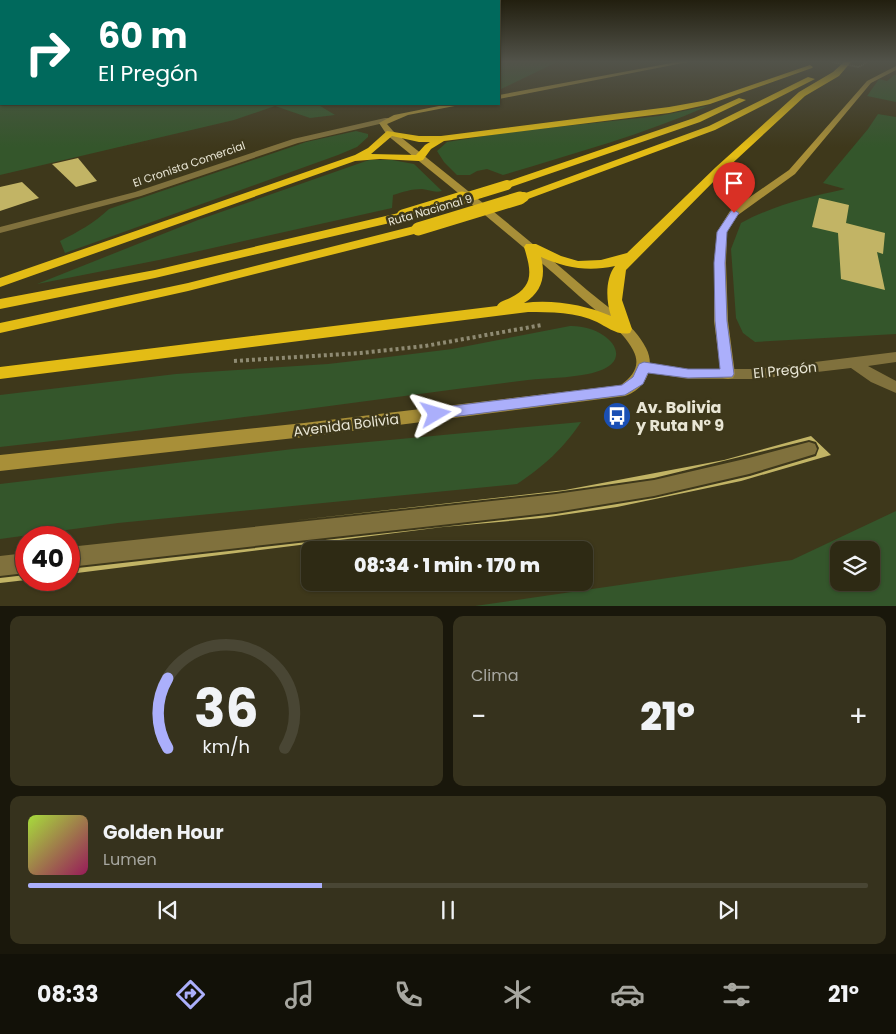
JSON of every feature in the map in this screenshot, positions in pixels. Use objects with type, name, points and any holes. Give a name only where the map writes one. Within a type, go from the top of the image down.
[{"type":"highway","name":"Ruta Nacional 9","points":[[442,139],[474,133],[669,110],[718,99],[743,90]]},
{"type":"highway","name":"Ruta Nacional 9","points":[[0,304],[155,274],[403,216],[507,185],[697,120],[761,90]]},
{"type":"highway","name":"Ruta Nacional 9","points":[[0,328],[188,287],[418,229],[524,197],[712,128],[790,90]]},
{"type":"highway","points":[[624,329],[615,308],[614,289],[619,269],[720,169],[808,90]]},
{"type":"highway","points":[[0,283],[354,158],[371,150],[390,133],[418,139],[442,139]]},
{"type":"highway","points":[[354,158],[380,156],[420,158],[428,147],[442,139]]},
{"type":"highway","points":[[531,246],[560,262],[582,266],[602,265],[633,256]]},
{"type":"highway","points":[[484,314],[515,302],[529,292],[537,280],[538,268],[531,246]]},
{"type":"highway","points":[[0,373],[528,307],[554,307],[595,314],[624,329]]},
{"type":"street","points":[[500,97],[535,90]]},
{"type":"street","points":[[728,374],[721,321],[720,263],[722,232],[734,213],[792,172],[863,90]]},
{"type":"street","points":[[457,105],[385,120],[383,123],[390,133],[531,246],[624,329],[640,349],[644,367]]},
{"type":"street","name":"El Cronista Comercial","points":[[0,230],[138,194],[296,141],[385,120]]},
{"type":"street","name":"El Pregón","points":[[644,367],[688,374],[757,374],[896,357]]},
{"type":"street","points":[[854,363],[876,378],[896,387]]},
{"type":"street","name":"Avenida Bolivia","points":[[0,464],[304,430],[625,390],[638,380],[644,367]]},
{"type":"street","points":[[80,556],[556,502],[654,488],[749,466],[809,449]]},
{"type":"street","points":[[0,566],[15,564]]},
{"type":"path","points":[[231,361],[425,346],[542,325]]},
{"type":"green space","points":[[871,90],[896,90],[896,102],[867,96]]},
{"type":"green space","points":[[0,105],[319,105],[335,115],[310,118],[275,106],[234,120],[0,175]]},
{"type":"green space","points":[[708,106],[632,135],[503,175],[487,169],[470,175],[457,175],[444,162],[437,151],[447,142],[509,132],[659,116]]},
{"type":"green space","points":[[878,114],[896,117],[896,334],[755,342],[743,333],[736,318],[731,249],[741,223],[779,206],[845,189],[823,183],[868,129]]},
{"type":"green space","points":[[356,131],[368,134],[368,137],[357,147],[338,155],[65,253],[60,241],[86,227],[109,209],[306,142]]},
{"type":"green space","points":[[369,160],[392,160],[414,164],[442,191],[434,192],[422,189],[407,191],[393,195],[392,208],[159,260],[37,284],[198,220]]},
{"type":"green space","points":[[570,326],[584,327],[607,338],[614,346],[616,354],[613,362],[604,369],[588,374],[0,447],[0,395],[176,374],[328,364],[380,358],[452,349]]},
{"type":"green space","points":[[581,422],[567,441],[552,456],[536,471],[517,484],[80,528],[80,526],[15,526],[15,537],[0,539],[0,484],[293,449]]},
{"type":"green space","points":[[896,511],[896,606],[475,606],[578,591],[593,591],[593,589],[792,560],[830,542],[830,591],[880,591],[880,541],[832,541]]},
{"type":"building","points":[[78,158],[97,181],[76,187],[52,164]]},
{"type":"building","points":[[22,182],[39,198],[0,211],[0,187]]},
{"type":"building","points":[[819,198],[849,205],[846,223],[885,233],[883,254],[877,252],[885,290],[841,279],[838,233],[812,227]]},
{"type":"building","points":[[811,436],[831,455],[741,481],[617,507],[542,518],[317,541],[556,514],[654,498],[750,476],[816,456],[819,448],[816,442],[809,440],[654,478],[556,492],[290,521],[565,490],[724,460]]},
{"type":"building","points":[[301,543],[301,545],[80,573],[80,568]]},
{"type":"building","points":[[15,576],[15,581],[0,583],[0,578]]},
{"type":"place","name":"Av. Bolivia y Ruta N° 9","points":[[617,416]]},
{"type":"route","points":[[436,414],[625,390],[638,380],[644,367],[688,374],[728,374],[721,321],[720,263],[722,232],[734,213]]}]
